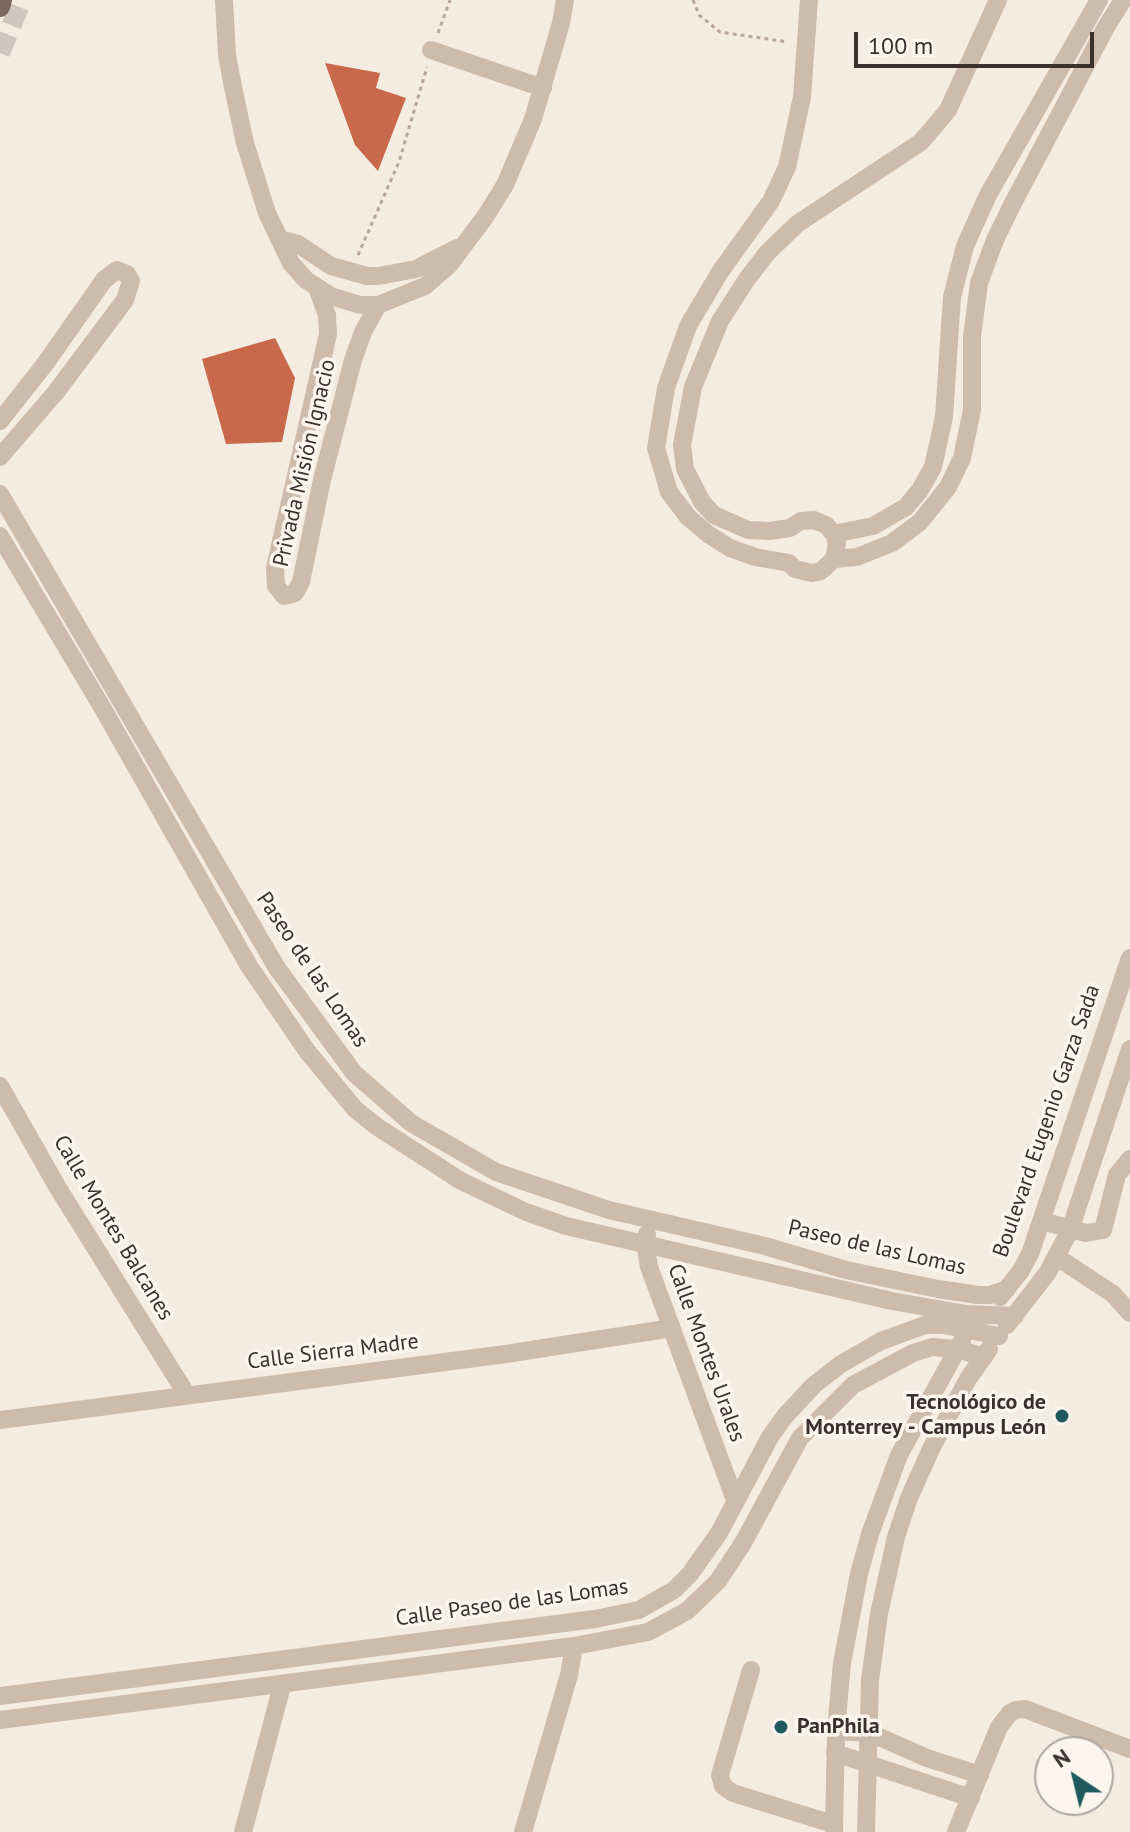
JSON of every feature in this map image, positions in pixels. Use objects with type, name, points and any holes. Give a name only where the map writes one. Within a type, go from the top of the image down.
[{"type":"main road","points":[[0,7],[2,0]]},
{"type":"street","points":[[224,0],[227,55],[245,143],[259,191],[279,239],[291,263],[306,280],[343,301],[360,305],[378,305],[425,286],[449,265],[505,185],[533,119],[565,0]]},
{"type":"street","points":[[789,563],[755,557],[730,548],[688,517],[669,492],[656,448],[666,388],[688,326],[720,272],[765,210],[787,167],[796,132],[807,45],[809,0]]},
{"type":"street","points":[[790,528],[783,545],[789,563],[795,569],[812,573],[821,571],[834,559],[834,534],[826,525],[814,520],[801,521],[790,528],[748,530],[714,515],[692,484],[685,469],[682,445],[693,387],[704,355],[720,321],[767,253],[797,224],[921,142],[948,110],[998,0]]},
{"type":"street","points":[[834,534],[873,526],[906,507],[933,467],[944,417],[952,297],[965,246],[988,195],[1099,0]]},
{"type":"street","points":[[834,559],[857,557],[892,543],[920,522],[948,487],[962,458],[972,410],[972,337],[979,283],[1012,205],[1123,0]]},
{"type":"street","points":[[431,50],[543,88]]},
{"type":"street","points":[[279,239],[298,244],[322,261],[351,273],[379,276],[404,272],[434,261],[466,242]]},
{"type":"street","points":[[0,421],[104,280],[117,270],[127,274],[130,286],[125,300],[56,392],[0,457]]},
{"type":"street","name":"Privada Misión Ignacio","points":[[317,288],[327,315],[328,334],[275,568],[276,586],[284,596],[295,593],[301,582],[322,480],[353,360],[363,332],[378,305]]},
{"type":"street","name":"Paseo de las Lomas","points":[[0,494],[240,927],[249,966],[307,1051],[355,1109],[461,1181],[526,1212],[566,1226],[892,1301],[983,1315],[1015,1316]]},
{"type":"street","name":"Paseo de las Lomas","points":[[0,536],[240,927],[345,1062],[379,1097],[411,1123],[496,1172],[609,1210],[765,1246],[846,1270],[938,1289],[978,1295],[1007,1289]]},
{"type":"street","name":"Boulevard Eugenio Garza Sada","points":[[833,1828],[836,1731],[848,1622],[870,1534],[899,1455],[957,1349],[968,1331],[1007,1289],[1030,1254],[1130,958]]},
{"type":"street","points":[[866,1832],[870,1680],[879,1614],[896,1537],[909,1498],[968,1379],[1057,1257],[1070,1230],[1130,1049]]},
{"type":"street","name":"Calle Montes Balcanes","points":[[0,1086],[58,1188],[187,1395]]},
{"type":"street","points":[[1042,1221],[1086,1233],[1103,1230],[1117,1175],[1130,1159]]},
{"type":"street","name":"Calle Montes Urales","points":[[649,1220],[645,1243],[649,1267],[735,1500]]},
{"type":"street","points":[[1057,1257],[1122,1301]]},
{"type":"street","name":"Calle Paseo de las Lomas","points":[[0,1696],[595,1619],[639,1610],[674,1590],[690,1574],[714,1540],[770,1437],[785,1416],[814,1385],[841,1364],[881,1341],[925,1325],[944,1325],[999,1336]]},
{"type":"street","name":"Calle Sierra Madre","points":[[0,1420],[506,1354],[672,1328]]},
{"type":"street","points":[[0,1720],[282,1686],[622,1639],[648,1632],[668,1623],[707,1594],[731,1563],[800,1438],[853,1385],[913,1353],[932,1347],[957,1349],[984,1357]]},
{"type":"street","points":[[841,1364],[853,1385]]},
{"type":"street","points":[[523,1832],[569,1675],[574,1646]]},
{"type":"street","points":[[751,1670],[720,1775],[723,1786],[733,1793],[833,1828]]},
{"type":"street","points":[[243,1832],[282,1686]]},
{"type":"street","points":[[956,1832],[999,1727],[1016,1710],[1025,1709],[1130,1749]]},
{"type":"street","points":[[836,1731],[870,1733],[927,1758],[980,1775]]},
{"type":"street","points":[[835,1753],[971,1798]]},
{"type":"path","points":[[351,273],[399,162],[431,50],[450,0]]},
{"type":"path","points":[[693,0],[699,15],[720,32],[807,45]]},
{"type":"building","points":[[325,63],[380,73],[376,88],[406,98],[378,171],[355,145]]},
{"type":"building","points":[[275,338],[295,378],[282,442],[226,444],[202,359]]},
{"type":"tunnel","points":[[0,53],[22,0]]},
{"type":"place","name":"Tecnológico de Monterrey - Campus León","points":[[1062,1416]]},
{"type":"place","name":"PanPhila","points":[[781,1727]]}]
